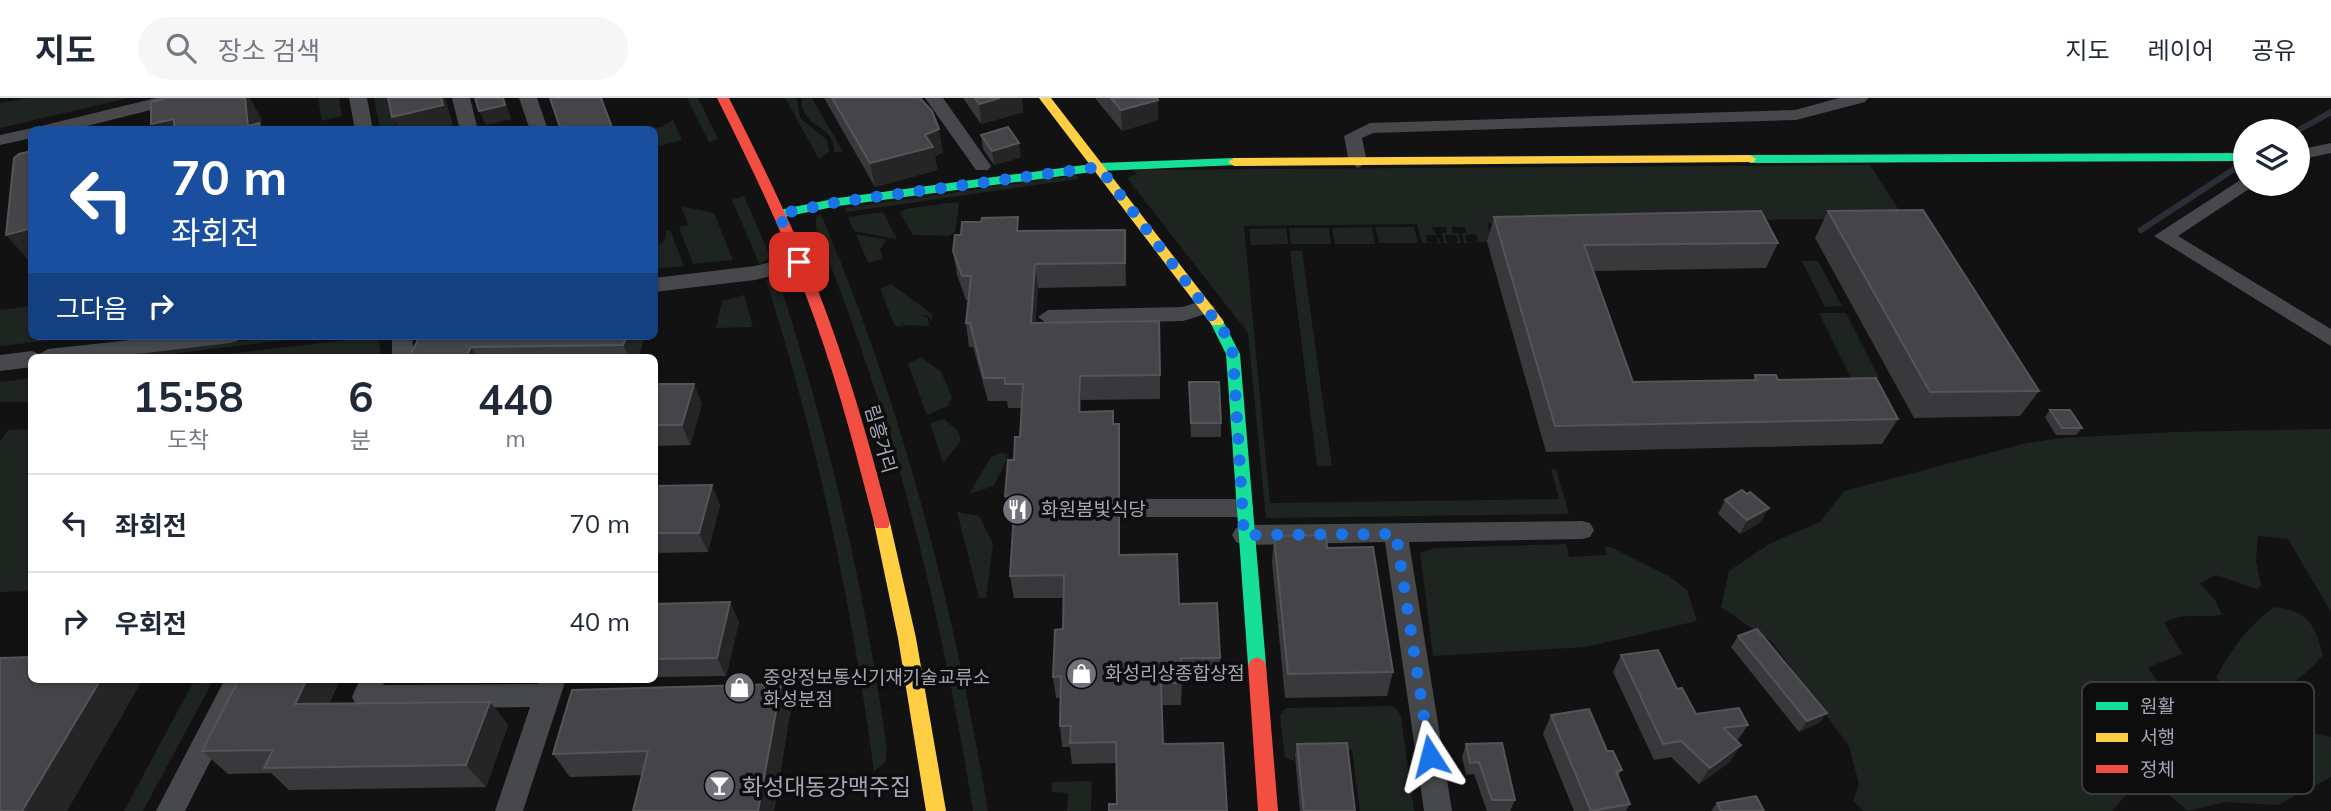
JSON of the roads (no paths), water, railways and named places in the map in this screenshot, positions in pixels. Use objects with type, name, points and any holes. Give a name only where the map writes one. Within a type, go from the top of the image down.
[{"type":"street","points":[[63,126],[177,98]]},
{"type":"street","points":[[358,98],[362,126]]},
{"type":"street","points":[[461,98],[468,126]]},
{"type":"street","points":[[528,98],[536,126]]},
{"type":"street","name":"림흥거리","points":[[723,98],[779,214],[834,353],[881,515],[913,669],[936,811]]},
{"type":"street","points":[[934,98],[982,166]]},
{"type":"street","points":[[1045,98],[1224,332],[1233,354],[1244,535],[1268,811]]},
{"type":"street","points":[[1359,162],[1353,136],[1370,128],[1796,115],[1859,98]]},
{"type":"street","points":[[0,140],[28,134]]},
{"type":"street","points":[[2310,152],[2331,148]]},
{"type":"street","points":[[779,214],[838,202],[1099,167],[1224,162],[2233,157]]},
{"type":"street","points":[[2233,191],[2164,236],[2331,339]]},
{"type":"street","points":[[658,285],[755,273],[799,262]]},
{"type":"street","points":[[1048,317],[1183,314],[1205,307]]},
{"type":"street","points":[[74,354],[196,340]]},
{"type":"street","points":[[0,362],[28,359]]},
{"type":"street","points":[[1147,508],[1242,508]]},
{"type":"street","points":[[1244,535],[1582,530]]},
{"type":"street","points":[[1396,534],[1438,811]]},
{"type":"street","points":[[170,811],[237,683]]},
{"type":"street","points":[[371,683],[365,697],[550,687],[509,811]]},
{"type":"waterway","points":[[2310,124],[2331,112]]},
{"type":"waterway","points":[[2141,230],[2233,170]]},
{"type":"place","name":"화원봄빛식당","points":[[1018,509]]},
{"type":"place","name":"화성리상종합상점","points":[[1082,673]]},
{"type":"place","name":"중앙정보통신기재기술교류소 화성분점","points":[[740,688]]},
{"type":"place","name":"화성대동강맥주집","points":[[719,786]]}]
